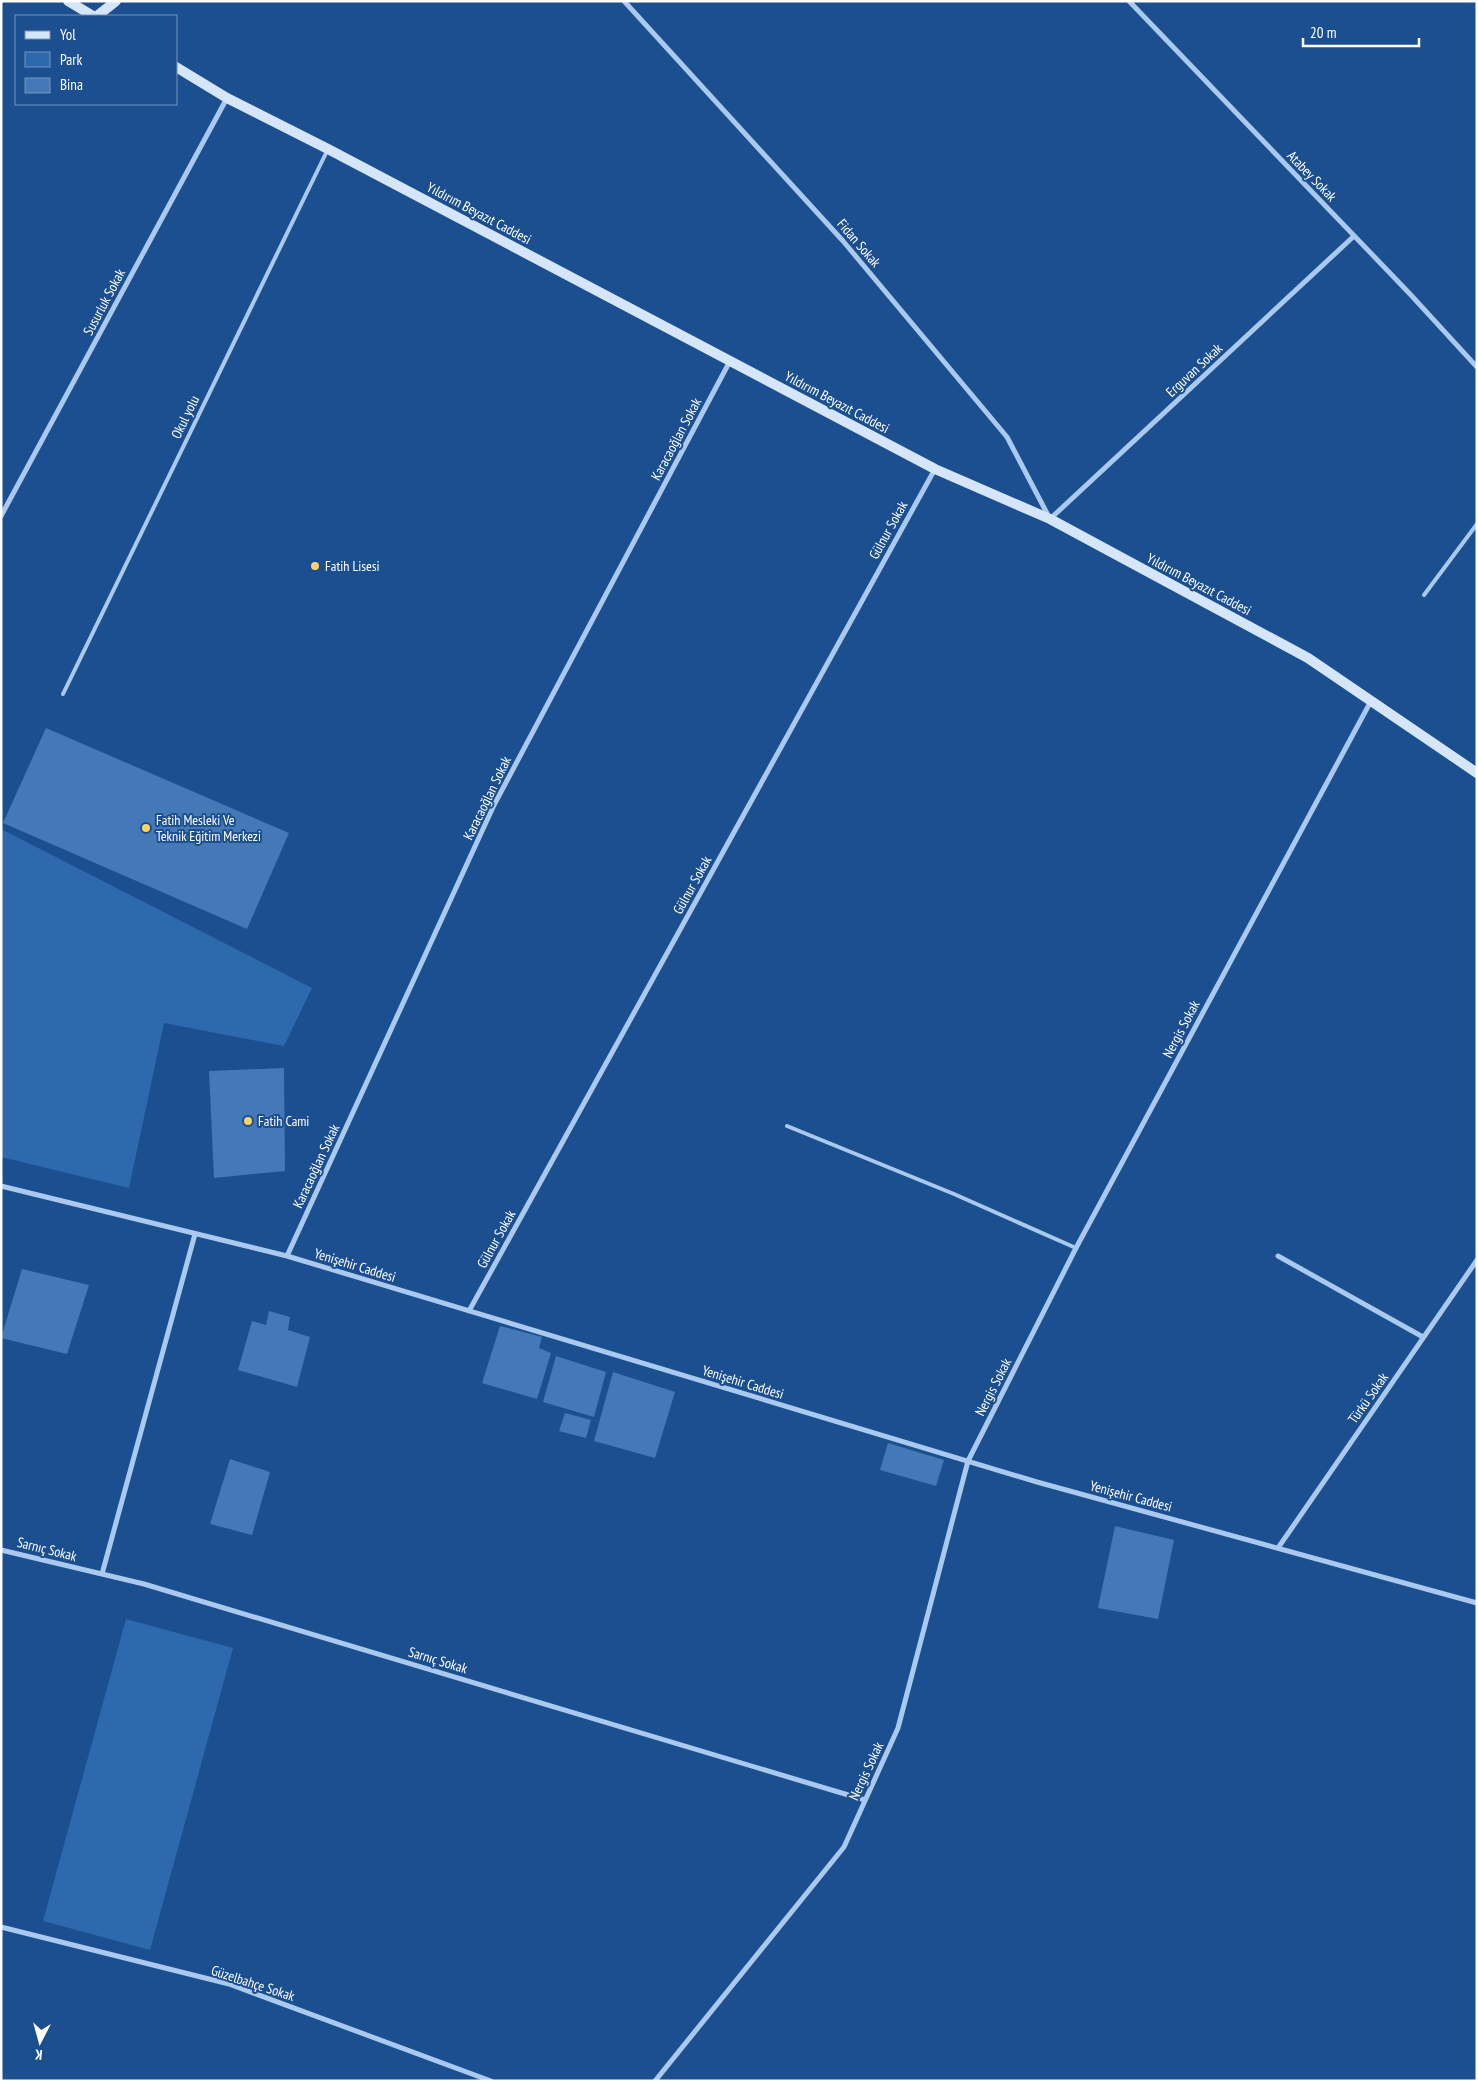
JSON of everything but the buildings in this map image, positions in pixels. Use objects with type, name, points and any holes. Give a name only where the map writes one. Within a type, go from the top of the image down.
[{"type":"street","points":[[68,1],[91,15]]},
{"type":"street","points":[[99,15],[116,1]]},
{"type":"street","name":"Fidan Sokak","points":[[624,1],[843,241],[1007,437],[1050,519]]},
{"type":"street","name":"Atabey Sokak","points":[[1129,1],[1477,367]]},
{"type":"street","name":"Yıldırım Beyazıt Caddesi","points":[[178,68],[227,98],[328,149],[935,469],[1050,519],[1308,658],[1477,773]]},
{"type":"street","name":"Susurluk Sokak","points":[[1,516],[227,98]]},
{"type":"street","name":"Erguvan Sokak","points":[[1050,519],[1354,236]]},
{"type":"street","name":"Karacaoğlan Sokak","points":[[287,1256],[494,805],[730,361]]},
{"type":"street","name":"Gülnur Sokak","points":[[469,1311],[935,469]]},
{"type":"street","name":"Nergis Sokak","points":[[655,2081],[844,1847],[898,1728],[968,1461],[1076,1248],[1371,700]]},
{"type":"street","name":"Yenişehir Caddesi","points":[[1,1186],[287,1256],[968,1461],[1477,1603]]},
{"type":"street","points":[[102,1574],[195,1234]]},
{"type":"street","points":[[1278,1256],[1424,1337]]},
{"type":"street","name":"Türkü Sokak","points":[[1278,1548],[1477,1260]]},
{"type":"street","name":"Sarnıç Sokak","points":[[1,1550],[144,1584],[865,1800]]},
{"type":"street","name":"Güzelbahçe Sokak","points":[[1,1927],[229,1984],[491,2081]]},
{"type":"lane","name":"Okul yolu","points":[[63,694],[328,149]]},
{"type":"lane","points":[[1424,595],[1477,524]]},
{"type":"lane","points":[[787,1126],[954,1194],[1076,1248]]},
{"type":"green space","points":[[1,829],[312,988],[284,1046],[164,1023],[129,1188],[1,1157]]},
{"type":"green space","points":[[126,1619],[233,1648],[150,1950],[43,1921]]},
{"type":"place","name":"Fatih Lisesi","points":[[315,566]]},
{"type":"place","name":"Fatih Mesleki Ve Teknik Eğitim Merkezi","points":[[146,828]]},
{"type":"place","name":"Fatih Cami","points":[[248,1121]]}]
